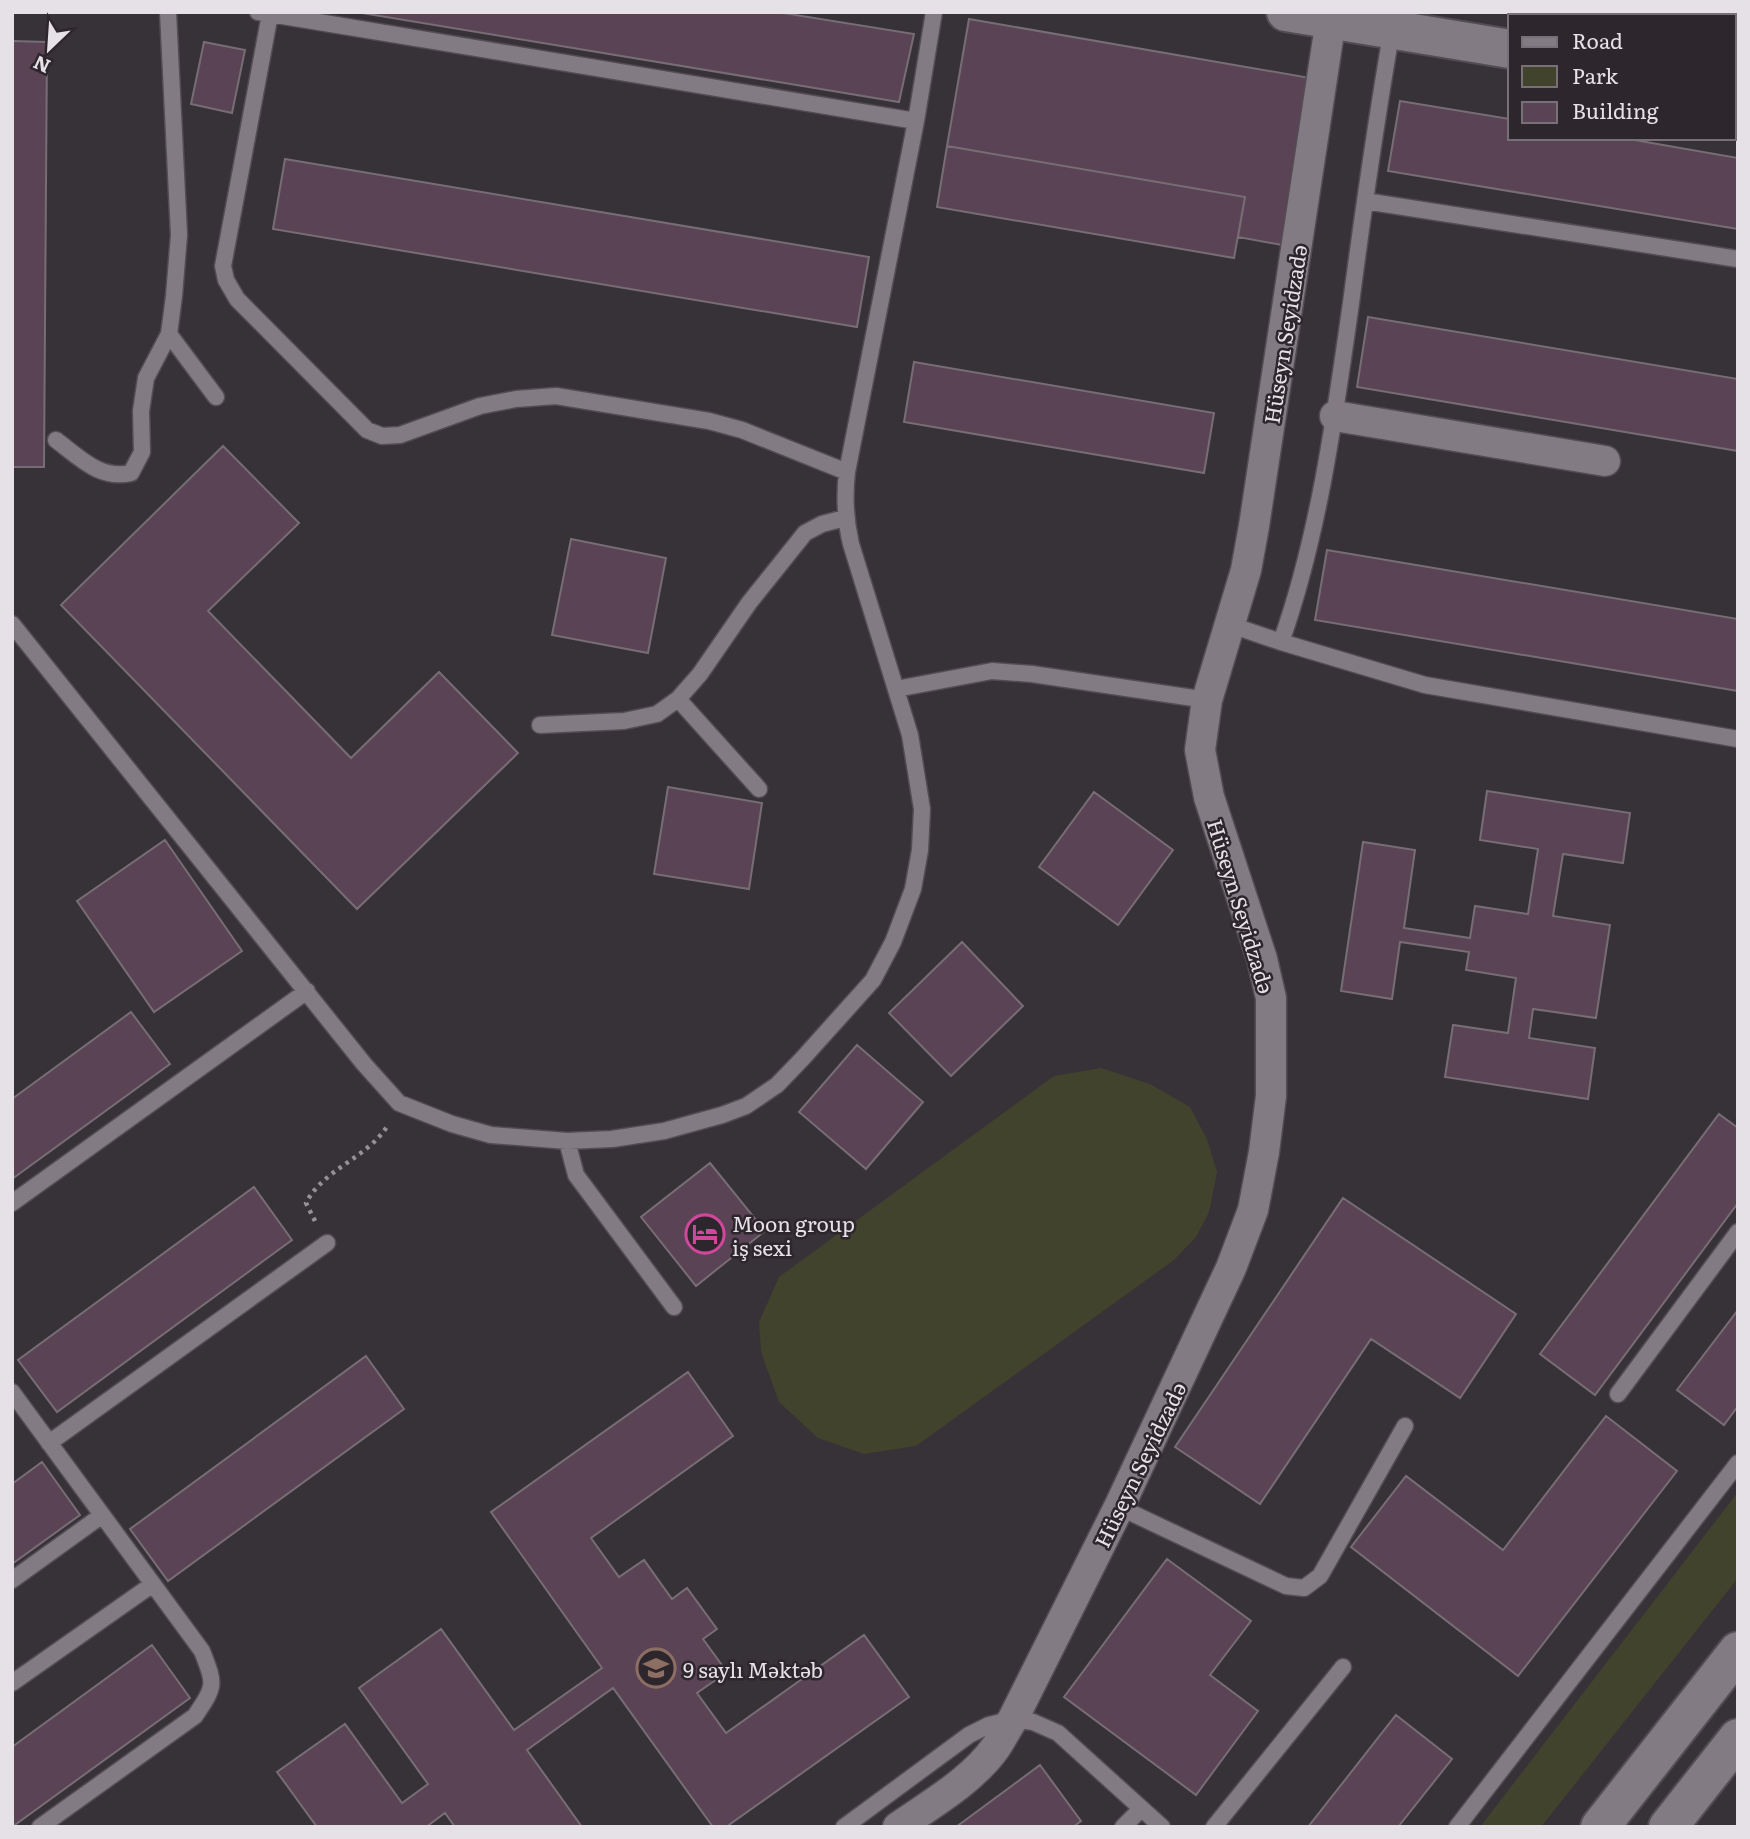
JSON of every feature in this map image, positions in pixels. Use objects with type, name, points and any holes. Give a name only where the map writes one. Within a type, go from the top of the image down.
[{"type":"street","points":[[1288,12],[1508,49]]},
{"type":"street","name":"Hüseyn Seyidzadə","points":[[898,1827],[971,1773],[995,1749],[1013,1718],[1119,1507],[1236,1257],[1252,1210],[1264,1153],[1271,1096],[1271,998],[1262,959],[1209,797],[1200,750],[1207,700],[1246,570],[1254,526],[1331,19]]},
{"type":"street","points":[[1335,416],[1605,461]]},
{"type":"street","points":[[1600,1827],[1738,1651]]},
{"type":"street","points":[[1668,1827],[1738,1738]]},
{"type":"lane","points":[[56,440],[92,467],[116,476],[131,473],[142,452],[141,411],[146,378],[169,334],[179,235],[168,12]]},
{"type":"lane","points":[[12,624],[363,1064],[399,1103],[452,1125],[491,1135],[567,1141],[612,1139],[664,1131],[722,1115],[746,1105],[777,1086],[873,980],[893,942],[913,889],[920,850],[922,809],[910,735],[845,518],[846,472],[916,121],[934,12]]},
{"type":"lane","points":[[846,472],[742,430],[709,421],[556,397],[516,399],[480,406],[400,435],[382,436],[367,430],[237,299],[226,280],[223,266],[264,13],[916,121]]},
{"type":"lane","points":[[1281,642],[1302,572],[1335,416],[1392,29]]},
{"type":"lane","points":[[1365,201],[1738,259]]},
{"type":"lane","points":[[169,334],[216,397]]},
{"type":"lane","points":[[540,725],[624,721],[657,714],[678,699],[700,674],[749,603],[805,533],[822,524],[845,518]]},
{"type":"lane","points":[[1231,625],[1425,685],[1738,739]]},
{"type":"lane","points":[[896,689],[992,671],[1032,674],[1207,700]]},
{"type":"lane","points":[[678,699],[760,789]]},
{"type":"lane","points":[[12,1203],[307,991]]},
{"type":"lane","points":[[567,1141],[576,1175],[674,1307]]},
{"type":"lane","points":[[1618,1394],[1738,1232]]},
{"type":"lane","points":[[49,1443],[327,1243]]},
{"type":"lane","points":[[12,1392],[202,1651],[213,1679],[209,1695],[195,1716],[40,1827]]},
{"type":"lane","points":[[1119,1507],[1286,1586],[1304,1588],[1320,1576],[1405,1426]]},
{"type":"lane","points":[[1457,1827],[1738,1463]]},
{"type":"lane","points":[[12,1580],[101,1516]]},
{"type":"lane","points":[[12,1683],[153,1584]]},
{"type":"lane","points":[[1214,1827],[1343,1667]]},
{"type":"lane","points":[[844,1827],[969,1735],[989,1725],[1013,1718],[1033,1722],[1058,1734],[1162,1827]]},
{"type":"lane","points":[[1123,1827],[1141,1809]]},
{"type":"path","points":[[327,1243],[306,1203],[313,1189],[386,1129],[399,1103]]},
{"type":"green space","points":[[1101,1068],[1150,1084],[1190,1107],[1207,1139],[1217,1172],[1209,1212],[1196,1237],[1174,1260],[916,1446],[864,1454],[818,1438],[779,1402],[761,1352],[759,1322],[779,1277],[1054,1076]]},
{"type":"green space","points":[[1738,1492],[1738,1578],[1541,1827],[1480,1827]]},
{"type":"building","points":[[356,12],[777,12],[914,34],[899,102]]},
{"type":"building","points":[[969,19],[1310,78],[1282,245],[1238,237],[1245,197],[947,146]]},
{"type":"building","points":[[12,41],[47,42],[44,467],[12,467]]},
{"type":"building","points":[[204,42],[245,50],[232,113],[191,104]]},
{"type":"building","points":[[1400,101],[1508,119],[1508,140],[1634,140],[1738,158],[1738,229],[1388,171]]},
{"type":"building","points":[[947,146],[1245,197],[1234,258],[937,207]]},
{"type":"building","points":[[285,159],[869,257],[857,327],[273,229]]},
{"type":"building","points":[[1368,317],[1738,379],[1738,451],[1357,387]]},
{"type":"building","points":[[914,362],[1214,413],[1204,473],[904,422]]},
{"type":"building","points":[[223,446],[299,523],[208,611],[351,758],[439,672],[518,753],[357,909],[61,605]]},
{"type":"building","points":[[571,539],[666,558],[648,653],[552,635]]},
{"type":"building","points":[[1327,550],[1738,619],[1738,691],[1315,620]]},
{"type":"building","points":[[668,787],[762,803],[749,889],[654,874]]},
{"type":"building","points":[[1487,791],[1630,813],[1623,863],[1563,854],[1553,916],[1610,925],[1596,1018],[1533,1009],[1529,1038],[1595,1048],[1588,1099],[1445,1077],[1453,1025],[1508,1033],[1516,978],[1466,970],[1469,952],[1400,942],[1392,999],[1341,991],[1363,842],[1415,850],[1404,928],[1470,938],[1475,906],[1528,914],[1538,849],[1480,840]]},
{"type":"building","points":[[1094,792],[1173,850],[1118,925],[1039,867]]},
{"type":"building","points":[[165,840],[242,951],[154,1012],[77,901]]},
{"type":"building","points":[[962,942],[1023,1006],[951,1076],[889,1013]]},
{"type":"building","points":[[131,1012],[170,1064],[12,1179],[12,1099]]},
{"type":"building","points":[[857,1045],[923,1102],[866,1169],[799,1112]]},
{"type":"building","points":[[1719,1114],[1738,1128],[1738,1203],[1595,1395],[1540,1354]]},
{"type":"building","points":[[710,1163],[765,1231],[696,1286],[641,1217]]},
{"type":"building","points":[[254,1187],[292,1240],[57,1412],[18,1360]]},
{"type":"building","points":[[1343,1198],[1516,1314],[1460,1398],[1371,1339],[1260,1504],[1175,1447]]},
{"type":"building","points":[[1738,1310],[1738,1406],[1724,1425],[1677,1390]]},
{"type":"building","points":[[366,1356],[404,1409],[168,1581],[130,1529]]},
{"type":"building","points":[[688,1372],[733,1436],[591,1538],[619,1577],[644,1560],[672,1599],[687,1588],[717,1629],[703,1639],[727,1672],[697,1693],[726,1733],[864,1635],[909,1697],[726,1827],[713,1827],[613,1688],[527,1750],[582,1827],[455,1827],[445,1813],[426,1827],[317,1827],[277,1772],[345,1724],[402,1803],[428,1784],[359,1688],[441,1629],[514,1730],[602,1668],[491,1512]]},
{"type":"building","points":[[1606,1416],[1677,1471],[1518,1676],[1351,1547],[1406,1476],[1503,1550]]},
{"type":"building","points":[[42,1462],[80,1515],[12,1564],[12,1484]]},
{"type":"building","points":[[1167,1559],[1251,1621],[1210,1675],[1258,1711],[1196,1795],[1064,1697]]},
{"type":"building","points":[[152,1645],[190,1698],[12,1827],[12,1747]]},
{"type":"building","points":[[1396,1715],[1452,1759],[1398,1827],[1308,1827]]},
{"type":"building","points":[[1040,1765],[1081,1821],[1073,1827],[956,1827]]},
{"type":"place","name":"Moon group iş sexi","points":[[705,1234]]},
{"type":"place","name":"9 saylı Məktəb","points":[[656,1668]]}]
